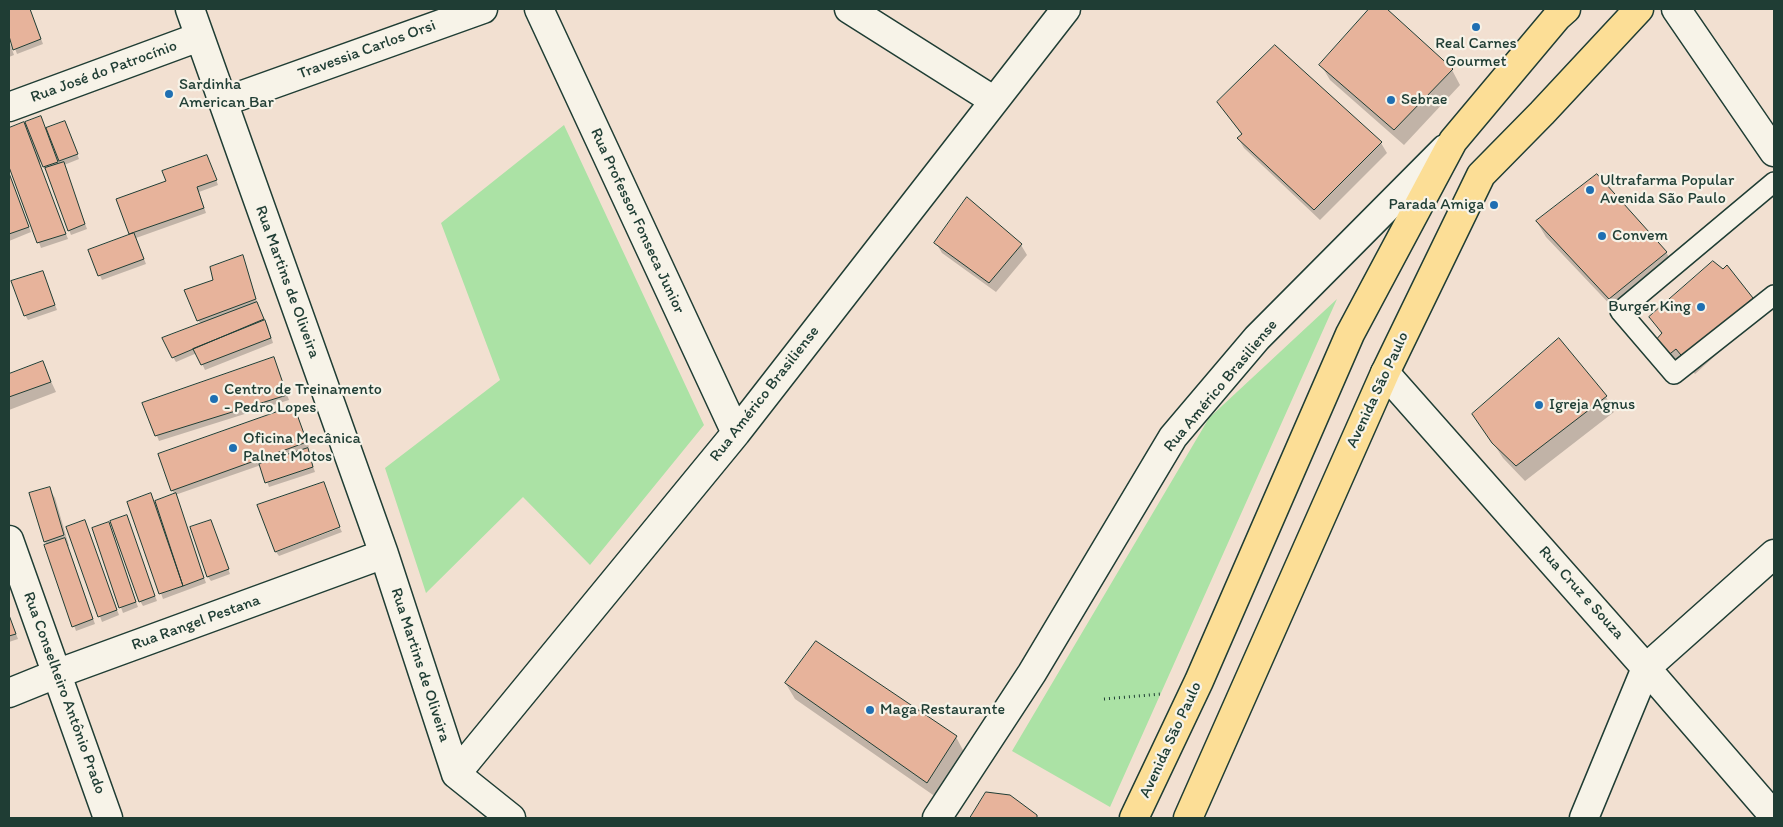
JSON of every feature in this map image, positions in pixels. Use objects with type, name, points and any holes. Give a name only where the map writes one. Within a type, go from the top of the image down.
[{"type":"main road","name":"Avenida São Paulo","points":[[1134,818],[1195,691],[1350,334],[1453,141],[1557,17],[1566,9]]},
{"type":"main road","name":"Avenida São Paulo","points":[[1188,818],[1385,373],[1481,175],[1639,9]]},
{"type":"main road","points":[[1149,818],[1158,769]]},
{"type":"street","name":"Rua Martins de Oliveira","points":[[190,9],[384,554],[456,774]]},
{"type":"street","name":"Travessia Carlos Orsi","points":[[223,102],[483,9]]},
{"type":"street","name":"Rua Professor Fonseca Junior","points":[[539,9],[736,433]]},
{"type":"street","points":[[848,9],[993,100]]},
{"type":"street","name":"Rua Américo Brasiliense","points":[[456,774],[736,433],[993,100],[1066,9]]},
{"type":"street","points":[[1676,9],[1774,152]]},
{"type":"street","name":"Rua José do Patrocínio","points":[[9,107],[199,36]]},
{"type":"street","name":"Rua Américo Brasiliense","points":[[937,818],[1032,673],[1173,437],[1257,338],[1453,141]]},
{"type":"street","name":"Rua Cruz e Souza","points":[[1385,373],[1774,816]]},
{"type":"street","name":"Rua Conselheiro Antônio Prado","points":[[9,540],[108,818]]},
{"type":"street","name":"Rua Rangel Pestana","points":[[9,694],[56,674],[384,554]]},
{"type":"street","points":[[1584,818],[1646,668],[1774,554]]},
{"type":"street","points":[[456,774],[511,818]]},
{"type":"lane","points":[[1774,182],[1620,311],[1674,374],[1774,294]]},
{"type":"path","points":[[1104,699],[1195,691]]},
{"type":"green space","points":[[564,125],[704,425],[590,565],[523,497],[426,593],[385,468],[500,380],[441,223]]},
{"type":"green space","points":[[1337,299],[1110,807],[1012,751],[1209,418]]},
{"type":"building","points":[[9,9],[30,9],[41,39],[13,50],[9,36]]},
{"type":"building","name":"Sebrae","points":[[1369,9],[1387,9],[1453,69],[1394,130],[1319,65]]},
{"type":"building","points":[[1275,45],[1382,142],[1314,210],[1237,138],[1242,134],[1217,102]]},
{"type":"building","points":[[41,116],[58,162],[43,167],[25,122]]},
{"type":"building","points":[[65,121],[78,154],[59,161],[46,128]]},
{"type":"building","points":[[24,122],[66,234],[37,243],[9,167],[9,128]]},
{"type":"building","points":[[207,155],[217,180],[197,187],[204,208],[129,234],[116,199],[166,181],[162,171]]},
{"type":"building","points":[[64,162],[85,224],[68,231],[45,168]]},
{"type":"building","points":[[9,173],[29,227],[9,234]]},
{"type":"building","name":"Convem","points":[[1597,174],[1667,252],[1609,299],[1536,221]]},
{"type":"building","points":[[967,197],[1022,244],[989,283],[934,243]]},
{"type":"building","points":[[134,233],[144,259],[98,276],[88,250]]},
{"type":"building","points":[[243,255],[256,299],[197,321],[184,290],[213,280],[210,267]]},
{"type":"building","name":"Burger King","points":[[1713,261],[1723,269],[1727,265],[1753,298],[1685,360],[1676,349],[1666,357],[1654,342],[1662,333],[1649,317]]},
{"type":"building","points":[[43,271],[55,305],[24,316],[11,281]]},
{"type":"building","points":[[257,302],[264,319],[172,358],[162,338]]},
{"type":"building","points":[[265,320],[271,338],[201,365],[193,349]]},
{"type":"building","name":"Igreja Agnus","points":[[1559,338],[1607,396],[1516,466],[1492,443],[1472,414]]},
{"type":"building","name":"Centro de Treinamento - Pedro Lopes","points":[[274,357],[287,395],[155,436],[142,403]]},
{"type":"building","points":[[43,361],[51,382],[9,397],[9,374]]},
{"type":"building","name":"Oficina Mecânica Palnet Motos","points":[[294,406],[307,442],[171,491],[158,454]]},
{"type":"building","points":[[308,448],[313,467],[265,483],[259,464]]},
{"type":"building","points":[[324,482],[340,527],[275,552],[257,505]]},
{"type":"building","points":[[50,487],[64,535],[44,542],[29,493]]},
{"type":"building","points":[[151,493],[183,586],[159,594],[127,502]]},
{"type":"building","points":[[176,493],[204,578],[183,586],[155,501]]},
{"type":"building","points":[[127,515],[155,596],[139,602],[110,521]]},
{"type":"building","points":[[85,520],[117,610],[98,617],[66,527]]},
{"type":"building","points":[[211,520],[229,569],[207,577],[190,527]]},
{"type":"building","points":[[109,522],[136,602],[119,608],[92,528]]},
{"type":"building","points":[[65,538],[93,619],[72,627],[44,545]]},
{"type":"building","points":[[9,615],[16,634],[9,636]]},
{"type":"building","name":"Maga Restaurante","points":[[816,641],[957,736],[927,783],[785,683]]},
{"type":"building","points":[[986,792],[1010,795],[1037,815],[1037,818],[970,818]]},
{"type":"place","name":"Real Carnes Gourmet","points":[[1476,27]]},
{"type":"place","name":"Sardinha American Bar","points":[[169,94]]},
{"type":"place","name":"Sebrae","points":[[1391,100]]},
{"type":"place","name":"Ultrafarma Popular Avenida São Paulo","points":[[1590,190]]},
{"type":"place","name":"Parada Amiga","points":[[1494,205]]},
{"type":"place","name":"Convem","points":[[1602,236]]},
{"type":"place","name":"Burger King","points":[[1701,307]]},
{"type":"place","name":"Centro de Treinamento - Pedro Lopes","points":[[214,399]]},
{"type":"place","name":"Igreja Agnus","points":[[1539,405]]},
{"type":"place","name":"Oficina Mecânica Palnet Motos","points":[[233,448]]},
{"type":"place","name":"Maga Restaurante","points":[[870,710]]}]
